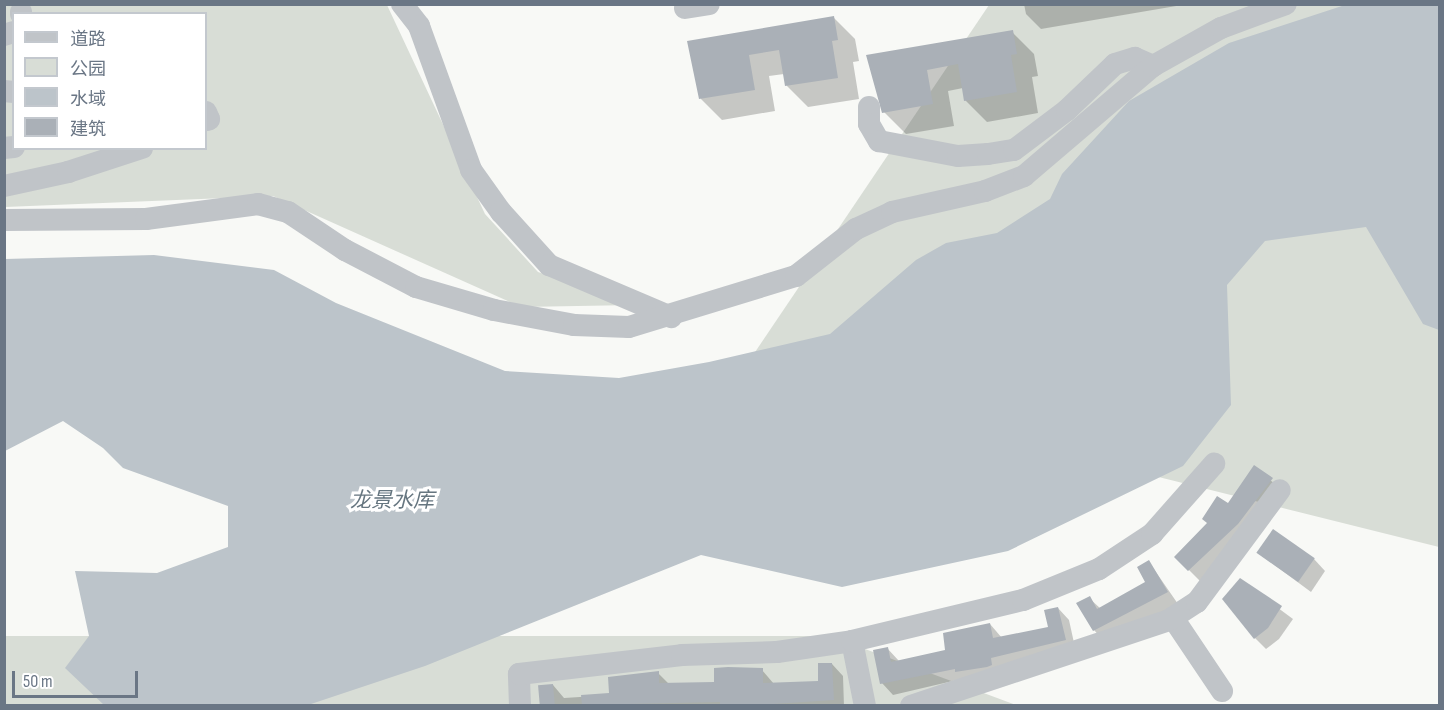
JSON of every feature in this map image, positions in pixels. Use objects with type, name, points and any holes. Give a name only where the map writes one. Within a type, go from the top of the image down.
[{"type":"street","points":[[402,4],[418,26],[471,170],[501,212],[549,266],[672,317]]},
{"type":"street","points":[[685,8],[709,4]]},
{"type":"street","points":[[4,220],[146,219],[258,204],[288,212],[345,250],[416,287],[494,310],[574,325],[629,327],[672,317],[796,276],[856,230],[892,212],[985,191],[1024,176],[1153,66],[1221,27],[1286,4]]},
{"type":"street","points":[[869,106],[869,124],[879,141],[958,156],[988,154],[1014,150],[1067,110],[1115,64],[1135,58],[1153,66]]},
{"type":"street","points":[[4,186],[68,172],[136,150]]},
{"type":"street","points":[[520,705],[519,674],[682,656],[777,652],[852,641],[1023,600],[1099,569],[1152,534],[1214,464]]},
{"type":"street","points":[[911,705],[1173,618],[1197,602],[1280,489]]},
{"type":"street","points":[[1173,618],[1222,692]]},
{"type":"street","points":[[852,641],[865,705]]},
{"type":"green space","points":[[4,5],[387,5],[485,214],[538,272],[634,305],[521,307],[273,196],[5,207]]},
{"type":"green space","points":[[989,5],[1439,5],[1439,547],[741,373]]},
{"type":"green space","points":[[4,636],[830,636],[1016,705],[5,705]]},
{"type":"water","name":"龙景水库","points":[[1345,5],[1439,5],[1439,330],[1423,324],[1366,227],[1265,241],[1227,285],[1231,405],[1183,466],[1008,551],[842,587],[701,555],[425,666],[308,705],[104,705],[65,668],[89,636],[75,571],[157,573],[228,547],[228,506],[123,468],[103,448],[63,421],[5,451],[5,259],[154,255],[274,270],[336,303],[505,371],[619,378],[709,362],[830,334],[916,260],[946,243],[997,233],[1050,199],[1062,174],[1129,101],[1229,43]]},
{"type":"building","points":[[834,16],[838,40],[832,41],[838,78],[785,86],[779,50],[749,55],[755,90],[699,99],[687,41]]},
{"type":"building","points":[[1013,30],[1017,54],[1011,55],[1017,92],[964,101],[958,64],[927,70],[933,104],[882,113],[866,55]]},
{"type":"building","points":[[1254,465],[1273,478],[1238,524],[1188,571],[1174,557],[1207,523],[1202,519],[1217,496],[1228,503]]},
{"type":"building","points":[[1273,529],[1315,558],[1298,582],[1256,553]]},
{"type":"building","points":[[1149,560],[1168,592],[1093,631],[1076,603],[1090,596],[1097,609],[1145,582],[1137,567]]},
{"type":"building","points":[[1240,578],[1282,606],[1268,628],[1254,639],[1222,599]]},
{"type":"building","points":[[1058,607],[1066,640],[991,658],[992,665],[987,667],[955,672],[955,669],[880,684],[873,650],[888,647],[891,662],[945,650],[943,633],[990,623],[993,638],[1048,627],[1044,610]]},
{"type":"building","points":[[818,663],[832,663],[834,700],[757,705],[720,705],[720,702],[582,705],[581,695],[609,693],[608,677],[659,671],[659,683],[714,682],[714,668],[728,667],[763,668],[763,683],[818,681]]},
{"type":"building","points":[[553,684],[555,705],[540,706],[538,685]]}]
